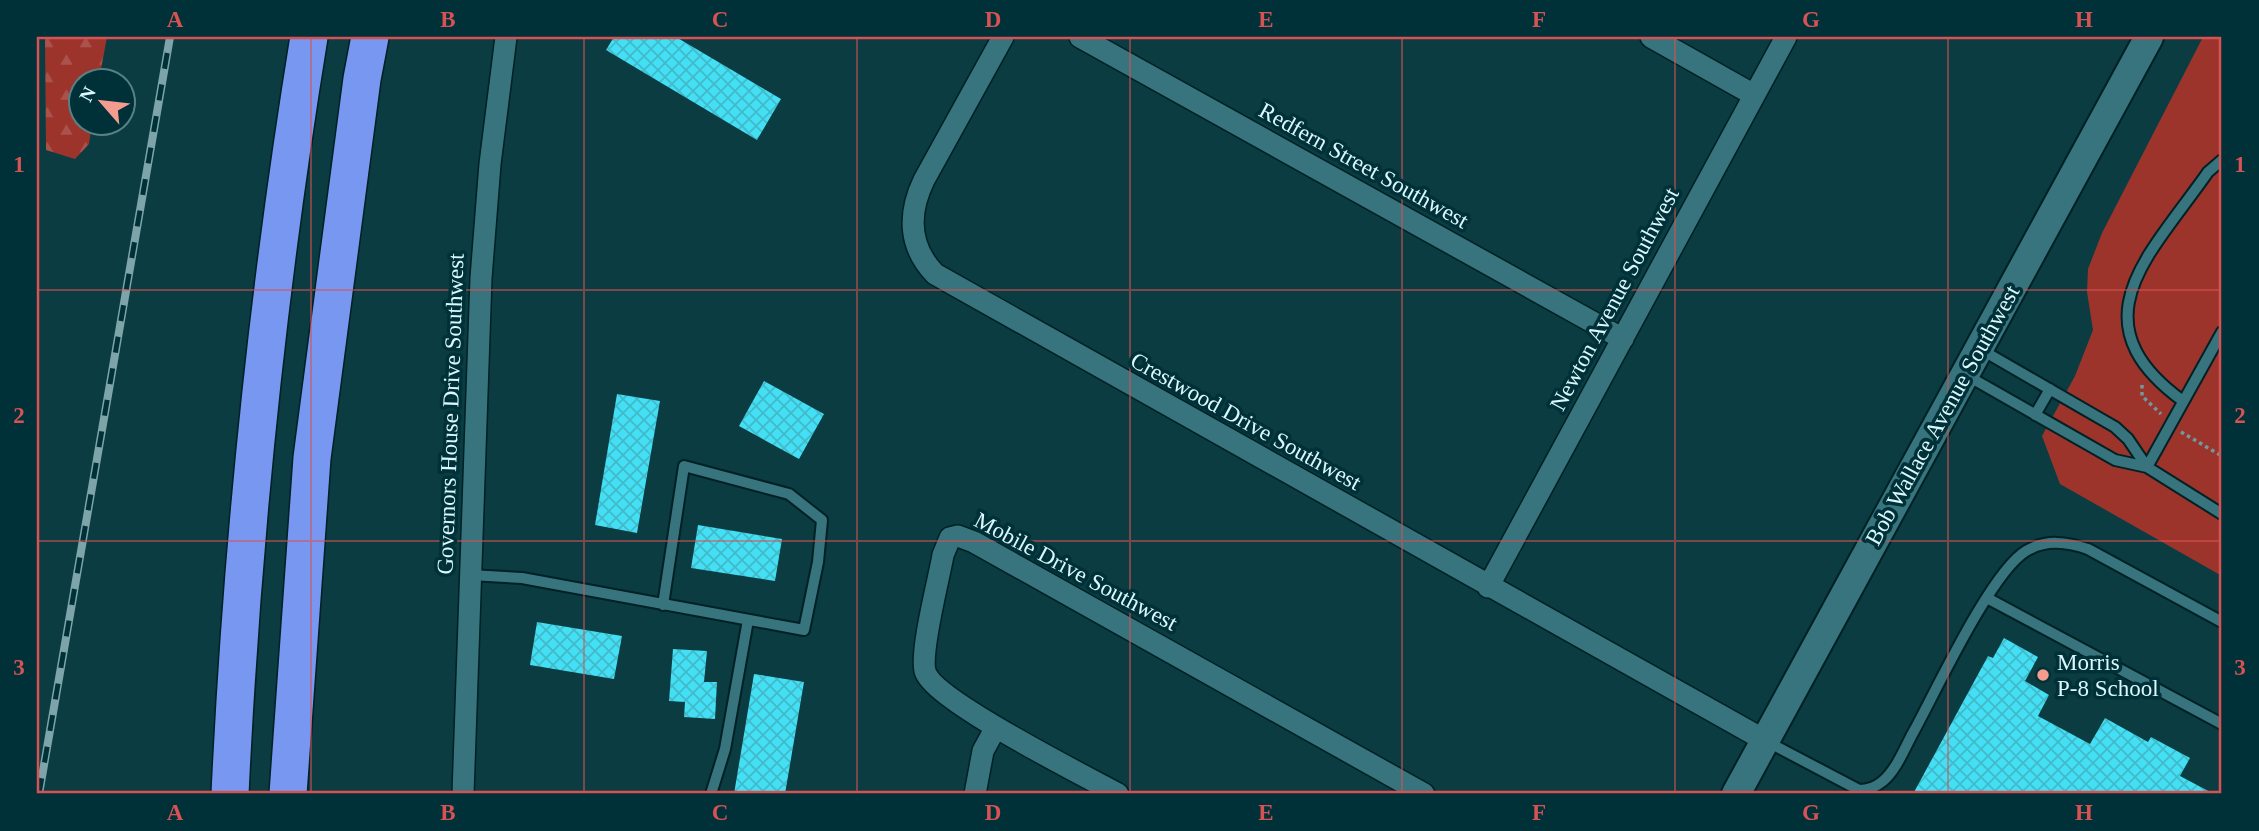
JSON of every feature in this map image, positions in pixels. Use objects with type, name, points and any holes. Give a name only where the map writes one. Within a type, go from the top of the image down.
[{"type":"highway","points":[[230,794],[255,447],[275,264],[309,37]]},
{"type":"highway","points":[[288,794],[312,458],[362,79],[370,37]]},
{"type":"main road","name":"Bob Wallace Avenue Southwest","points":[[1736,794],[2149,37]]},
{"type":"street","name":"Governors House Drive Southwest","points":[[463,794],[482,252],[506,37]]},
{"type":"street","name":"Crestwood Drive Southwest","points":[[1003,37],[918,192],[912,231],[926,265],[945,281],[1766,741]]},
{"type":"street","name":"Redfern Street Southwest","points":[[1080,37],[1623,339]]},
{"type":"street","points":[[1651,37],[1754,95]]},
{"type":"street","name":"Newton Avenue Southwest","points":[[1488,587],[1786,37]]},
{"type":"street","name":"Mobile Drive Southwest","points":[[1118,794],[996,727],[936,688],[926,673],[924,663],[943,555],[954,536],[974,542],[1424,794]]},
{"type":"street","points":[[975,794],[983,751],[996,727]]},
{"type":"lane","points":[[2183,401],[2152,376],[2128,336],[2126,310],[2132,284],[2208,172],[2222,160]]},
{"type":"lane","points":[[2147,467],[2222,331]]},
{"type":"lane","points":[[1978,348],[2115,427],[2128,439],[2147,467]]},
{"type":"lane","points":[[1963,374],[2116,460],[2147,467],[2222,513]]},
{"type":"lane","points":[[2035,415],[2050,389]]},
{"type":"lane","points":[[470,575],[522,578],[663,605],[804,630],[818,562],[822,520],[789,494],[684,466],[663,605]]},
{"type":"lane","points":[[1766,741],[1851,787],[1866,790],[1875,787],[1884,780],[1902,754],[1987,598],[2020,555],[2036,547],[2060,542],[2088,549],[2222,622]]},
{"type":"lane","points":[[1987,598],[2222,724]]},
{"type":"lane","points":[[711,794],[725,749],[748,620]]},
{"type":"path","points":[[2152,376],[2142,385],[2141,392],[2161,415]]},
{"type":"path","points":[[2179,431],[2222,456]]},
{"type":"green space","points":[[45,37],[107,37],[102,66],[66,66],[66,136],[90,136],[89,144],[75,159],[46,150]]},
{"type":"green space","points":[[2203,37],[2222,37],[2222,576],[2060,484],[2042,436],[2075,376],[2093,330],[2087,292],[2088,269],[2102,233]]},
{"type":"building","points":[[614,37],[676,37],[781,99],[757,140],[606,50]]},
{"type":"building","points":[[764,381],[824,414],[799,459],[739,426]]},
{"type":"building","points":[[617,394],[660,401],[637,533],[595,525]]},
{"type":"building","points":[[698,525],[782,539],[775,581],[691,568]]},
{"type":"building","points":[[537,622],[622,636],[614,679],[530,665]]},
{"type":"building","points":[[2004,638],[2038,657],[2025,681],[2049,695],[2038,716],[2090,744],[2105,718],[2148,742],[2151,737],[2190,758],[2180,776],[2214,794],[1913,794],[1988,656],[1993,658]]},
{"type":"building","points":[[673,649],[707,651],[704,682],[717,682],[715,719],[684,717],[685,702],[669,701]]},
{"type":"building","points":[[754,674],[804,682],[785,794],[734,794]]},
{"type":"railway","points":[[39,794],[170,37]]},
{"type":"place","name":"Morris P-8 School","points":[[2043,675]]}]
